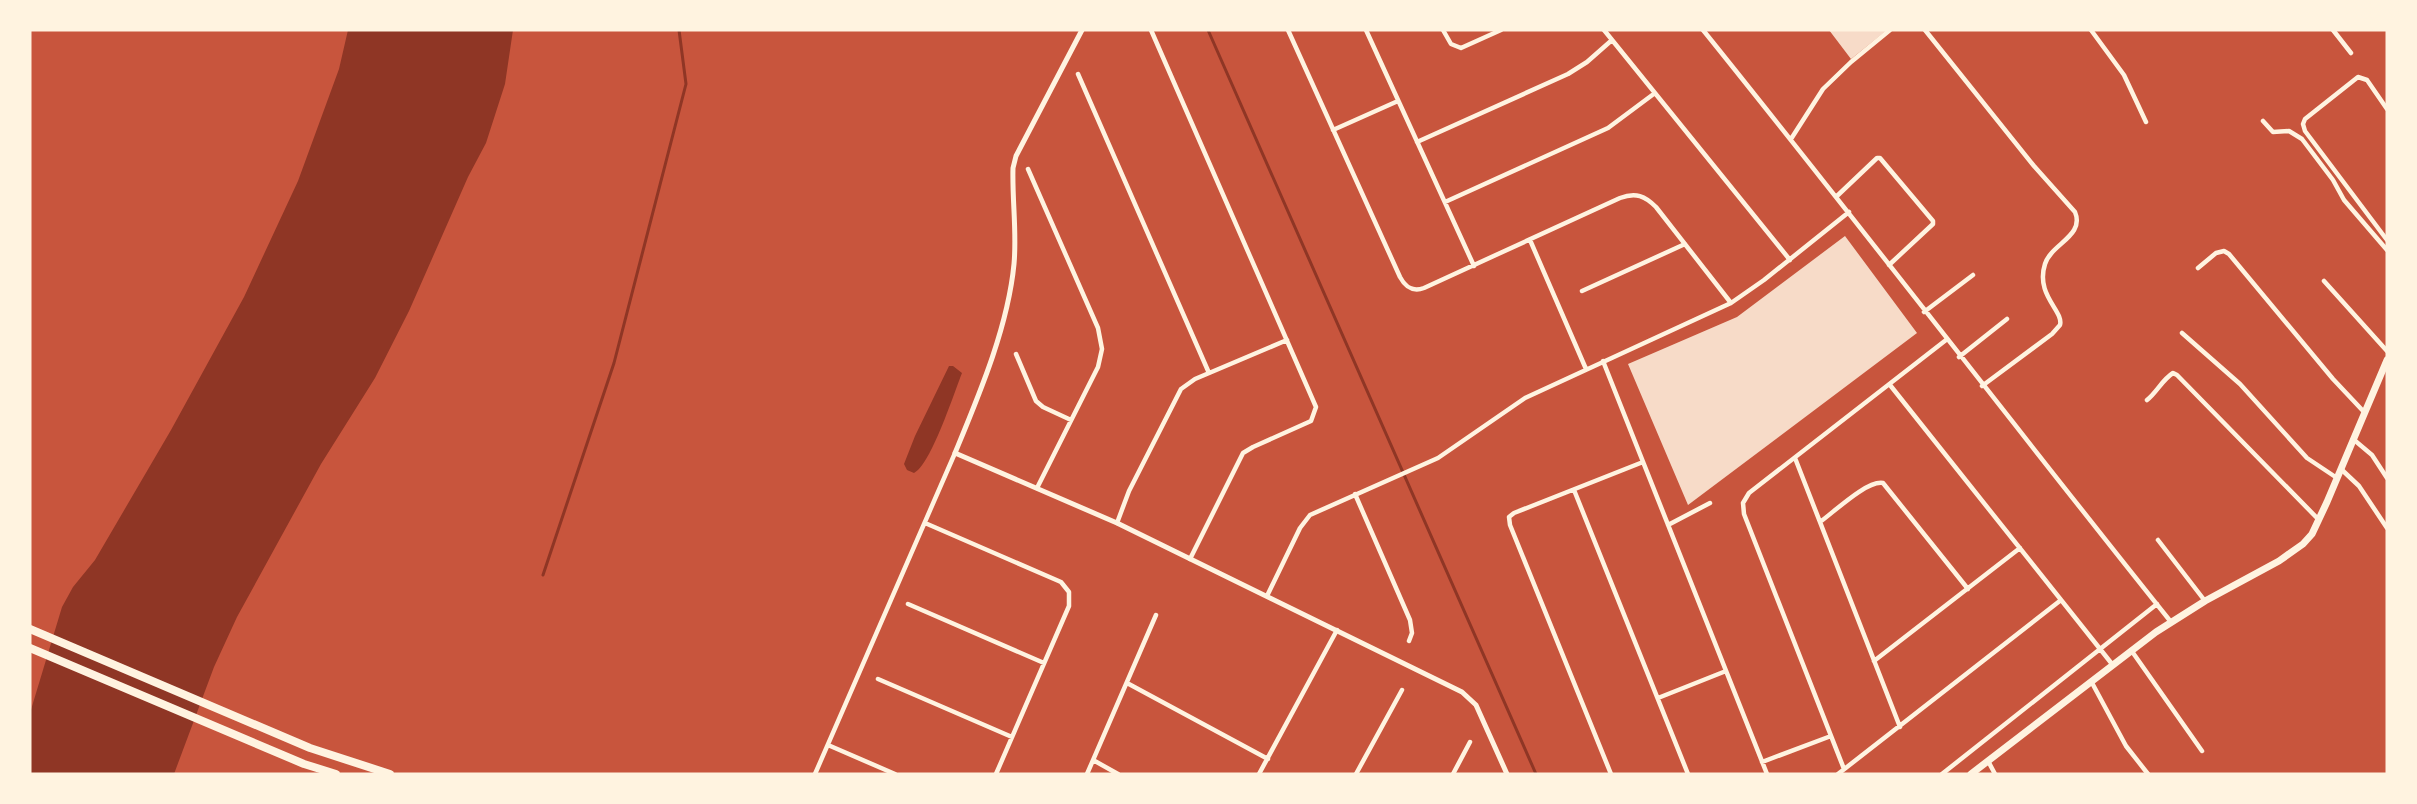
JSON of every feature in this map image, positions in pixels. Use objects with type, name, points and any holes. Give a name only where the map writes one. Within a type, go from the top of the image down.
[{"type":"highway","points":[[30,629],[310,748],[390,774]]},
{"type":"highway","points":[[30,648],[304,764],[336,774]]},
{"type":"main road","points":[[1971,774],[2112,664],[2171,622],[2279,561],[2303,544],[2312,534],[2319,520],[2387,360]]},
{"type":"street","points":[[815,774],[925,524],[987,373],[1012,278],[1015,249],[1013,168],[1016,156],[1082,30]]},
{"type":"street","points":[[1151,30],[1316,407],[1314,417],[1306,423],[1243,453],[1190,559]]},
{"type":"street","points":[[1288,30],[1400,277],[1407,287],[1418,290],[1424,288],[1620,198],[1633,195],[1645,197],[1650,202],[1731,303]]},
{"type":"street","points":[[1366,30],[1474,266]]},
{"type":"street","points":[[1443,30],[1451,44],[1461,48],[1501,30]]},
{"type":"street","points":[[1604,30],[1790,260]]},
{"type":"street","points":[[1703,30],[1837,196],[1959,357],[2171,622]]},
{"type":"street","points":[[1791,139],[1823,89],[1836,75],[1890,30]]},
{"type":"street","points":[[1925,30],[2034,166],[2075,212],[2078,219],[2076,229],[2047,259],[2044,266],[2044,291],[2060,315],[2062,320],[2060,325],[2052,334],[1982,386]]},
{"type":"street","points":[[2091,30],[2124,75],[2146,122]]},
{"type":"street","points":[[2333,30],[2351,53]]},
{"type":"street","points":[[1417,142],[1568,74],[1587,62],[1612,40]]},
{"type":"street","points":[[1078,74],[1209,373]]},
{"type":"street","points":[[2387,109],[2367,80],[2361,77],[2355,79],[2305,119],[2303,127],[2387,240]]},
{"type":"street","points":[[1445,202],[1608,128],[1655,93]]},
{"type":"street","points":[[1333,130],[1398,101]]},
{"type":"street","points":[[2264,121],[2273,132],[2289,131],[2302,139],[2333,180],[2344,200],[2387,250]]},
{"type":"street","points":[[1837,196],[1877,158],[1880,158],[1933,221],[1933,224],[1889,265]]},
{"type":"street","points":[[1028,169],[1101,339],[1102,349],[1098,367],[1037,488]]},
{"type":"street","points":[[1267,596],[1304,521],[1317,511],[1438,458],[1525,398],[1731,303],[1790,260],[1849,212]]},
{"type":"street","points":[[1530,240],[1586,369]]},
{"type":"street","points":[[1582,291],[1685,244]]},
{"type":"street","points":[[2198,268],[2216,252],[2224,251],[2229,254],[2332,379],[2365,413]]},
{"type":"street","points":[[1924,312],[1973,275]]},
{"type":"street","points":[[2324,281],[2387,351]]},
{"type":"street","points":[[1959,357],[2007,319]]},
{"type":"street","points":[[2182,333],[2240,384],[2307,458],[2337,478]]},
{"type":"street","points":[[1117,523],[1129,491],[1177,396],[1187,383],[1287,340]]},
{"type":"street","points":[[1844,769],[1743,503],[1749,493],[1946,340]]},
{"type":"street","points":[[1016,354],[1036,401],[1043,407],[1071,420]]},
{"type":"street","points":[[1603,361],[1767,774]]},
{"type":"street","points":[[2147,400],[2169,375],[2173,373],[2177,375],[2319,520]]},
{"type":"street","points":[[1890,385],[2112,664]]},
{"type":"street","points":[[2353,439],[2372,455],[2387,478]]},
{"type":"street","points":[[955,453],[1117,523],[1337,630],[1470,698],[1481,716],[1507,774]]},
{"type":"street","points":[[1795,458],[1900,727]]},
{"type":"street","points":[[1611,774],[1510,525],[1509,517],[1514,513],[1643,462]]},
{"type":"street","points":[[2341,469],[2359,486],[2387,528]]},
{"type":"street","points":[[1820,522],[1868,486],[1877,482],[1883,483],[1968,589]]},
{"type":"street","points":[[1574,490],[1688,774]]},
{"type":"street","points":[[1355,494],[1410,620],[1412,633],[1409,641]]},
{"type":"street","points":[[1668,525],[1710,503]]},
{"type":"street","points":[[925,524],[1061,582],[1069,592],[1069,606],[996,774]]},
{"type":"street","points":[[2158,540],[2205,601]]},
{"type":"street","points":[[1874,661],[2020,548]]},
{"type":"street","points":[[1838,774],[2061,600]]},
{"type":"street","points":[[908,604],[1044,663]]},
{"type":"street","points":[[1942,774],[2157,604]]},
{"type":"street","points":[[1087,774],[1156,615]]},
{"type":"street","points":[[1259,774],[1337,630]]},
{"type":"street","points":[[2131,650],[2202,751]]},
{"type":"street","points":[[1658,698],[1726,671]]},
{"type":"street","points":[[878,679],[1012,737]]},
{"type":"street","points":[[2091,681],[2126,746],[2148,774]]},
{"type":"street","points":[[1127,683],[1268,759]]},
{"type":"street","points":[[1356,774],[1402,690]]},
{"type":"street","points":[[1762,762],[1830,736]]},
{"type":"street","points":[[1453,774],[1470,742]]},
{"type":"street","points":[[828,745],[895,774]]},
{"type":"street","points":[[1093,760],[1118,774]]},
{"type":"street","points":[[1988,761],[1995,774]]},
{"type":"shaded area","points":[[348,30],[513,30],[505,84],[486,143],[468,177],[409,311],[375,378],[321,464],[237,617],[214,667],[174,774],[30,774],[30,713],[62,607],[73,587],[95,560],[171,430],[244,297],[298,181],[339,69]]},
{"type":"shaded area","points":[[949,366],[953,366],[962,373],[935,443],[921,467],[914,473],[907,470],[904,464]]},
{"type":"building","points":[[1829,30],[1887,30],[1851,59]]},
{"type":"building","points":[[1845,236],[1917,333],[1688,505],[1628,364],[1737,317]]},
{"type":"waterway","points":[[543,575],[614,363],[686,84],[679,30]]},
{"type":"waterway","points":[[1208,30],[1536,774]]}]
